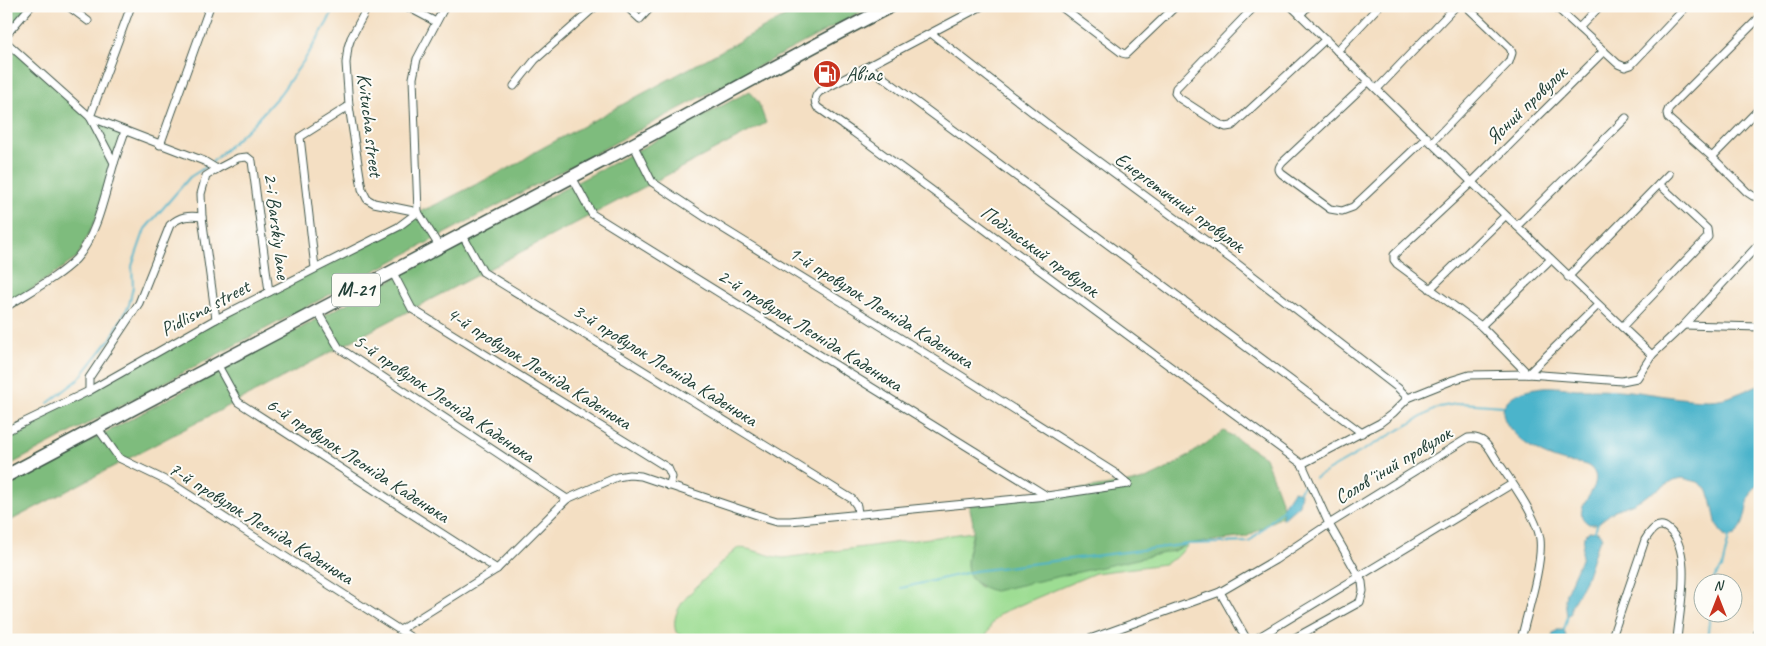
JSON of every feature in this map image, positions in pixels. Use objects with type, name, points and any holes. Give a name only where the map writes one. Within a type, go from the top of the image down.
[{"type":"highway","name":"М-21","points":[[6,476],[891,6]]},
{"type":"street","points":[[6,35],[31,6]]},
{"type":"street","points":[[68,6],[88,22]]},
{"type":"street","points":[[114,163],[90,117],[131,6]]},
{"type":"street","points":[[160,145],[210,6]]},
{"type":"street","name":"Kvitucha street","points":[[368,6],[348,46],[346,63],[349,106],[362,189],[367,199],[374,203],[418,212]]},
{"type":"street","points":[[406,6],[436,22]]},
{"type":"street","points":[[438,246],[418,212],[413,78],[417,59],[445,6]]},
{"type":"street","points":[[514,86],[535,60],[596,6]]},
{"type":"street","points":[[626,6],[640,19],[652,6]]},
{"type":"street","name":"Подільський провулок","points":[[982,6],[819,92],[815,100],[817,107],[1302,464]]},
{"type":"street","points":[[1065,8],[1122,53],[1126,54],[1176,6]]},
{"type":"street","points":[[1255,6],[1176,88],[1175,93],[1179,98],[1219,124],[1232,126],[1326,39]]},
{"type":"street","points":[[1292,6],[1550,260],[1652,355]]},
{"type":"street","points":[[1300,15],[1308,6]]},
{"type":"street","points":[[1337,50],[1379,6]]},
{"type":"street","points":[[1377,89],[1456,6]]},
{"type":"street","points":[[1370,82],[1279,167],[1282,174],[1330,209],[1342,211],[1352,207],[1430,140],[1509,62],[1512,53],[1510,48],[1466,6]]},
{"type":"street","points":[[1555,6],[1621,66],[1625,67],[1631,65],[1687,6]]},
{"type":"street","points":[[1580,28],[1600,6]]},
{"type":"street","points":[[1760,17],[1669,108],[1667,113],[1668,118],[1712,157],[1747,192],[1753,196],[1760,196]]},
{"type":"street","name":"Енергетичний провулок","points":[[932,34],[1045,122],[1250,274],[1398,388],[1408,398]]},
{"type":"street","points":[[6,42],[90,117],[204,161],[217,169],[206,176],[201,194],[202,217],[216,319]]},
{"type":"street","name":"Ясний провулок","points":[[1430,289],[1397,264],[1394,260],[1394,255],[1471,183],[1604,51]]},
{"type":"street","points":[[869,67],[1362,433]]},
{"type":"street","points":[[315,268],[300,137],[349,106]]},
{"type":"street","points":[[1712,157],[1760,108]]},
{"type":"street","points":[[1517,226],[1626,118]]},
{"type":"street","points":[[6,307],[66,268],[81,252],[92,232],[125,131]]},
{"type":"street","name":"1-й провулок Леоніда Каденюка","points":[[633,144],[652,182],[725,230],[977,385],[1114,473],[1128,484],[1048,496]]},
{"type":"street","name":"2-i Barskiy lane","points":[[217,169],[238,158],[247,157],[252,161],[269,292]]},
{"type":"street","points":[[1568,277],[1669,174]]},
{"type":"street","name":"2-й провулок Леоніда Каденюка","points":[[572,177],[592,214],[1048,496]]},
{"type":"street","points":[[1622,327],[1709,234],[1659,184]]},
{"type":"street","name":"Pidlisna street","points":[[6,431],[89,391],[216,319],[398,227],[418,212]]},
{"type":"street","points":[[89,391],[89,378],[139,303],[170,226],[175,221],[189,215],[202,217]]},
{"type":"street","points":[[1505,216],[1430,289],[1481,326],[1528,374]]},
{"type":"street","name":"3-й провулок Леоніда Каденюка","points":[[462,234],[482,272],[852,499],[857,506],[858,514]]},
{"type":"street","points":[[1302,464],[1387,418],[1408,398],[1469,375],[1528,374],[1629,381],[1636,378],[1652,355],[1684,325],[1760,243]]},
{"type":"street","points":[[1481,326],[1550,260]]},
{"type":"street","name":"4-й провулок Леоніда Каденюка","points":[[392,270],[412,309],[668,468],[672,477],[669,486]]},
{"type":"street","points":[[1528,374],[1598,304]]},
{"type":"street","name":"5-й провулок Леоніда Каденюка","points":[[318,310],[339,348],[567,499]]},
{"type":"street","points":[[1684,325],[1760,327]]},
{"type":"street","name":"6-й провулок Леоніда Каденюка","points":[[217,364],[238,402],[496,569]]},
{"type":"street","name":"7-й провулок Леоніда Каденюка","points":[[98,427],[119,458],[170,482],[415,640]]},
{"type":"street","name":"Соловʼїний провулок","points":[[1087,640],[1220,592],[1275,560],[1329,524],[1468,438],[1475,437],[1484,442],[1512,484],[1531,516],[1540,538],[1538,565],[1521,640]]},
{"type":"street","name":"Соловʼїний провулок","points":[[1291,640],[1360,602],[1364,591],[1359,576],[1329,524],[1302,464]]},
{"type":"street","points":[[400,630],[496,569],[567,499],[617,477],[628,475],[641,476],[748,513],[776,520],[790,521],[1048,496]]},
{"type":"street","points":[[1254,640],[1512,484]]},
{"type":"street","points":[[1611,640],[1644,540],[1654,528],[1660,526],[1666,526],[1674,534],[1681,550],[1683,580],[1677,640]]},
{"type":"street","points":[[1220,592],[1247,640]]},
{"type":"street","points":[[1756,640],[1760,625]]},
{"type":"green space","points":[[6,6],[30,6],[6,35]]},
{"type":"green space","points":[[804,6],[872,6],[6,467],[6,431],[89,391],[216,319],[398,227],[418,212],[517,164],[535,152]]},
{"type":"green space","points":[[6,42],[90,117],[125,131],[97,217],[77,258],[6,307]]},
{"type":"green space","points":[[750,91],[759,104],[766,123],[6,523],[6,486],[321,317]]},
{"type":"green space","points":[[1224,431],[1265,457],[1283,506],[1284,515],[1246,537],[1189,544],[1173,551],[994,591],[976,583],[969,574],[967,563],[973,529],[969,505],[1140,481],[1173,466]]},
{"type":"green space","points":[[973,532],[967,562],[970,575],[980,587],[1173,551],[1189,544],[1177,557],[1164,564],[1095,573],[1001,613],[991,625],[985,640],[687,640],[676,632],[676,615],[685,599],[738,548],[784,558]]},
{"type":"water","points":[[1760,384],[1760,483],[1750,496],[1741,527],[1736,534],[1729,538],[1724,536],[1717,526],[1707,489],[1698,482],[1682,478],[1674,480],[1634,503],[1615,510],[1597,524],[1589,524],[1583,518],[1581,512],[1595,483],[1595,475],[1591,468],[1584,464],[1555,459],[1534,449],[1511,430],[1505,421],[1503,413],[1507,401],[1512,396],[1541,387],[1624,390],[1680,398],[1716,400],[1729,397]]},
{"type":"water","points":[[1293,491],[1301,493],[1299,505],[1282,520],[1283,506]]},
{"type":"water","points":[[1589,531],[1598,532],[1602,537],[1597,545],[1586,578],[1571,607],[1571,613],[1567,617],[1566,593],[1581,559],[1584,536]]},
{"type":"water","points":[[1557,630],[1564,630],[1567,640],[1551,640]]},
{"type":"waterway","points":[[48,403],[78,380],[111,338],[129,305],[133,287],[132,266],[145,229],[190,177],[209,165],[253,124],[280,94],[305,59],[335,6]]},
{"type":"waterway","points":[[1315,478],[1439,407],[1462,403],[1503,406]]},
{"type":"waterway","points":[[1298,494],[1306,483]]},
{"type":"waterway","points":[[901,588],[975,571],[1189,544],[1249,542],[1284,508]]},
{"type":"waterway","points":[[1594,533],[1598,523]]},
{"type":"waterway","points":[[1717,574],[1722,568],[1729,537]]},
{"type":"waterway","points":[[1564,630],[1568,616]]},
{"type":"waterway","points":[[1707,640],[1709,624]]},
{"type":"place","name":"Авіас","points":[[827,74]]}]
